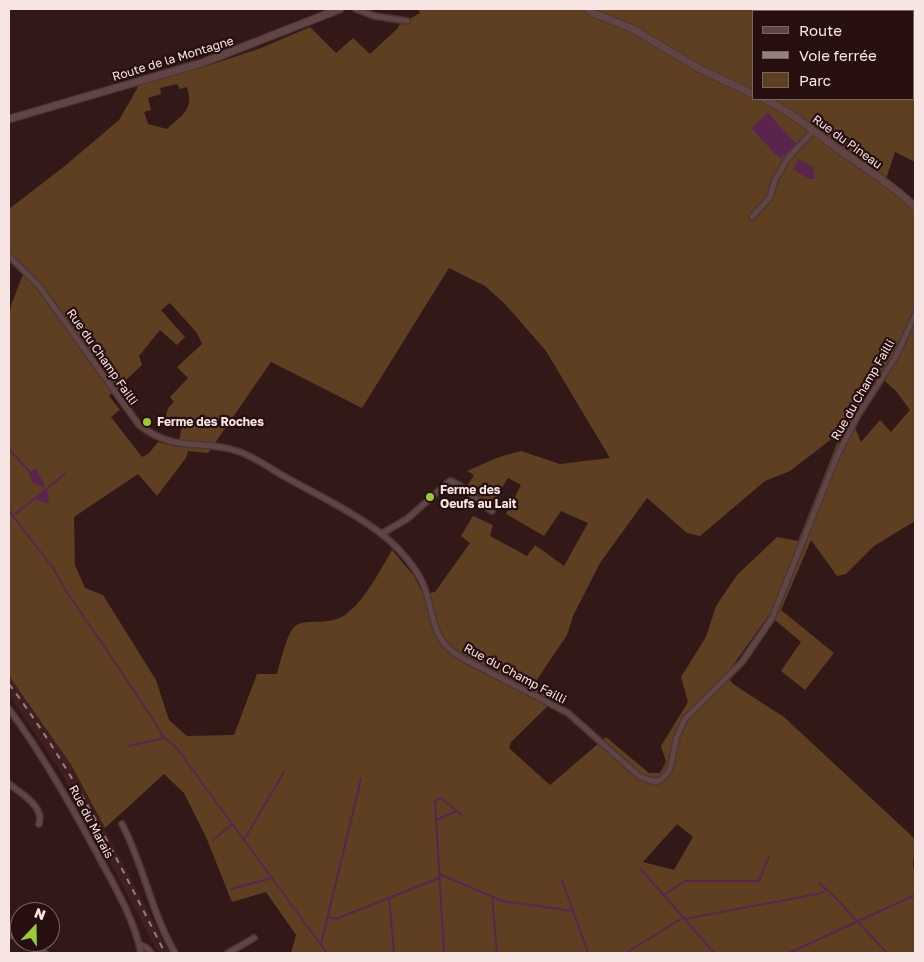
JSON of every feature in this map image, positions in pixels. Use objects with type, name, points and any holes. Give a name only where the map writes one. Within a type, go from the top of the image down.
[{"type":"street","name":"Route de la Montagne","points":[[9,119],[202,64],[340,9]]},
{"type":"street","points":[[356,9],[374,16],[407,21]]},
{"type":"street","points":[[588,9],[593,13],[633,29],[700,69],[752,94]]},
{"type":"street","name":"Rue du Pineau","points":[[766,100],[813,130],[883,180],[915,207]]},
{"type":"street","points":[[752,218],[770,197],[775,180],[788,158],[813,130]]},
{"type":"street","name":"Rue du Champ Failli","points":[[9,256],[39,286],[131,416],[149,433],[169,442],[210,446],[242,453],[357,517],[381,534],[418,575],[426,593],[435,631],[448,648],[462,658],[561,708],[590,731],[640,778],[656,782],[663,778],[670,769],[676,736],[685,719],[742,662],[772,618],[840,448],[861,410],[896,356],[915,315]]},
{"type":"street","points":[[381,534],[407,520],[450,481],[459,484],[474,499],[492,511]]},
{"type":"street","name":"Rue du Marais","points":[[9,709],[50,768],[75,810],[123,903],[141,953]]},
{"type":"street","points":[[9,784],[39,810],[42,817],[40,824]]},
{"type":"street","points":[[122,824],[139,859],[152,906],[175,953]]},
{"type":"street","points":[[228,953],[254,938]]},
{"type":"street","points":[[139,944],[147,948],[151,953]]},
{"type":"shaded area","points":[[768,113],[796,144],[780,159],[751,128]]},
{"type":"shaded area","points":[[799,159],[813,167],[815,179],[809,179],[793,169]]},
{"type":"shaded area","points":[[36,469],[44,487],[33,483],[29,473]]},
{"type":"shaded area","points":[[47,490],[49,498],[47,504],[35,499]]},
{"type":"shaded area","points":[[9,676],[70,763],[170,953],[158,953],[59,769],[9,695]]},
{"type":"green space","points":[[418,9],[915,9],[914,23],[914,10],[752,10],[752,100],[914,100],[915,73],[915,162],[895,152],[886,179],[915,202],[915,521],[874,546],[846,574],[837,576],[811,540],[781,610],[834,653],[805,690],[781,671],[801,642],[769,615],[726,675],[733,684],[784,717],[915,839],[913,866],[915,872],[915,953],[291,953],[296,935],[266,892],[232,902],[206,837],[184,793],[164,774],[105,828],[70,763],[9,676],[9,311],[23,274],[9,262],[9,209],[66,165],[119,120],[137,89],[139,77],[195,60],[198,69],[261,48],[310,27],[336,53],[353,38],[370,54],[399,25],[420,13]],"holes":[[[177,84],[180,89],[187,87],[189,101],[186,111],[167,129],[148,124],[144,112],[151,110],[148,98],[161,94],[160,88]],[[449,268],[485,286],[505,304],[546,351],[610,458],[560,464],[521,451],[499,457],[467,471],[474,475],[467,486],[491,505],[508,478],[521,485],[506,514],[544,536],[561,511],[588,523],[564,566],[535,545],[527,556],[490,536],[493,525],[473,516],[461,536],[470,543],[435,592],[423,594],[414,576],[392,550],[366,593],[353,609],[338,619],[298,624],[294,627],[286,642],[277,674],[257,674],[234,735],[187,736],[169,720],[156,680],[103,595],[85,588],[75,565],[74,517],[138,474],[157,496],[186,458],[188,451],[208,453],[271,362],[362,408]],[[170,303],[197,333],[202,344],[177,367],[188,378],[170,397],[174,402],[168,408],[165,420],[182,426],[178,447],[158,442],[149,453],[142,457],[111,417],[120,410],[109,396],[142,365],[139,356],[160,330],[177,345],[185,337],[161,310]],[[878,375],[896,391],[910,410],[891,432],[880,420],[861,442],[851,418]],[[842,431],[798,541],[777,537],[737,575],[716,606],[706,637],[681,677],[688,702],[661,746],[666,762],[660,773],[649,773],[606,737],[550,785],[509,748],[511,742],[554,700],[532,687],[567,635],[573,616],[600,563],[647,498],[687,533],[700,536],[765,481],[790,471]],[[677,824],[693,837],[674,870],[643,862]]]},
{"type":"waterway","points":[[9,449],[31,473]]},
{"type":"waterway","points":[[14,515],[65,474]]},
{"type":"waterway","points":[[9,511],[53,568],[164,738],[175,746],[327,953]]},
{"type":"waterway","points":[[128,746],[164,738]]},
{"type":"waterway","points":[[244,840],[284,772]]},
{"type":"waterway","points":[[321,944],[361,779]]},
{"type":"waterway","points":[[444,953],[435,801],[441,798],[462,815]]},
{"type":"waterway","points":[[436,820],[457,811]]},
{"type":"waterway","points":[[213,840],[232,824]]},
{"type":"waterway","points":[[664,895],[685,881],[759,881],[769,857]]},
{"type":"waterway","points":[[640,868],[714,953]]},
{"type":"waterway","points":[[439,874],[503,901],[573,911]]},
{"type":"waterway","points":[[231,889],[272,878]]},
{"type":"waterway","points":[[329,917],[336,919],[439,878]]},
{"type":"waterway","points":[[562,880],[588,953]]},
{"type":"waterway","points":[[819,883],[831,893],[887,953]]},
{"type":"waterway","points":[[685,919],[822,893],[825,889]]},
{"type":"waterway","points":[[789,953],[915,895]]},
{"type":"waterway","points":[[492,896],[497,953]]},
{"type":"waterway","points":[[389,898],[394,953]]},
{"type":"waterway","points":[[626,953],[684,917]]},
{"type":"railway","points":[[9,684],[54,749],[74,782],[165,953]]},
{"type":"place","name":"Ferme des Roches","points":[[147,422]]},
{"type":"place","name":"Ferme des Oeufs au Lait","points":[[430,497]]}]
